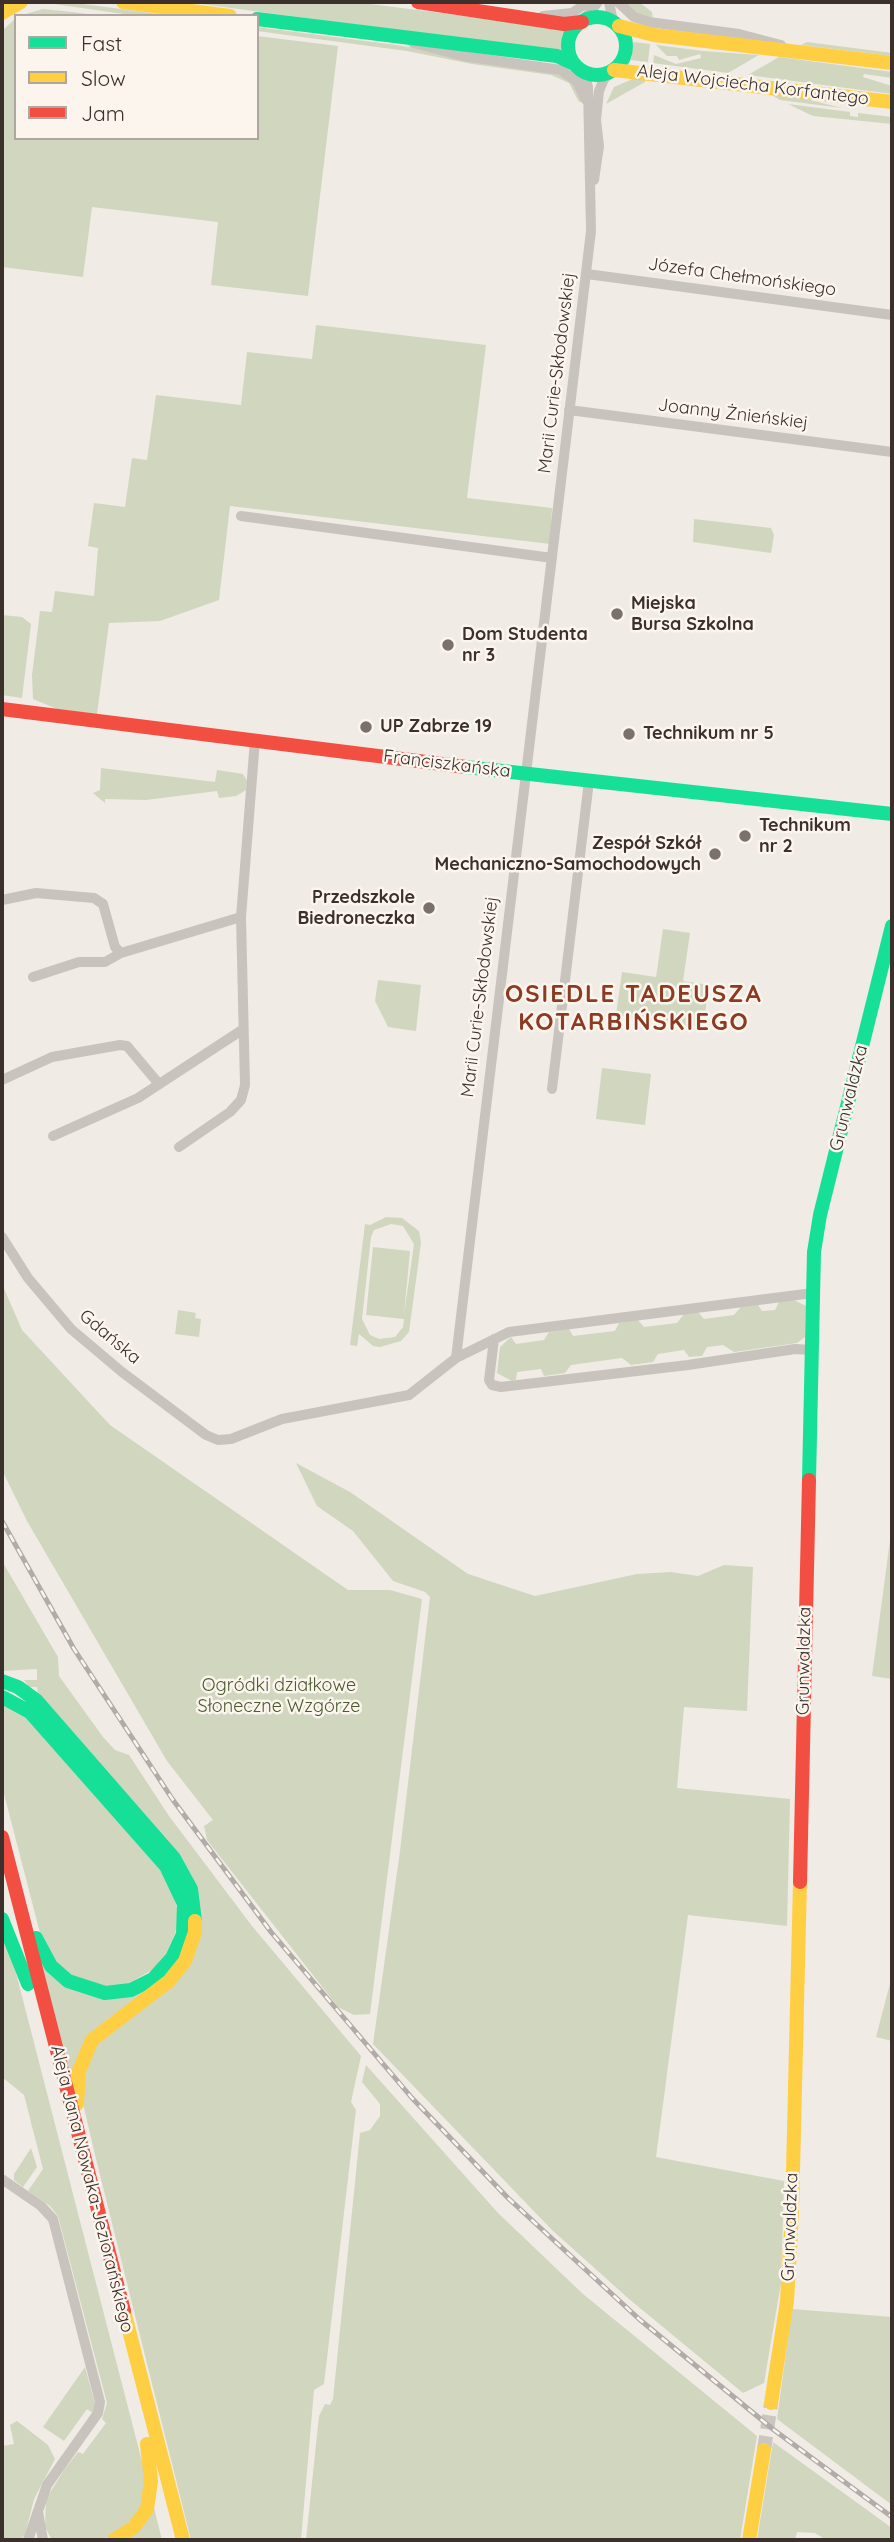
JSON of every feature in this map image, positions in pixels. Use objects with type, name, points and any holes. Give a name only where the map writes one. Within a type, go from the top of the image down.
[{"type":"main road","points":[[2,13],[21,2]]},
{"type":"main road","points":[[123,2],[215,14]]},
{"type":"main road","points":[[259,19],[557,56],[587,74],[596,75],[614,70],[626,51],[626,40],[619,26],[603,18],[565,24],[529,16],[418,2]]},
{"type":"main road","points":[[574,64],[568,44],[571,34],[582,22]]},
{"type":"main road","name":"Aleja Wojciecha Korfantego","points":[[619,26],[654,35],[892,63]]},
{"type":"main road","name":"Aleja Wojciecha Korfantego","points":[[614,70],[892,102]]},
{"type":"main road","name":"Franciszkańska","points":[[2,709],[524,774],[892,814]]},
{"type":"main road","name":"Grunwaldzka","points":[[771,2403],[787,2301],[791,2236],[814,1252],[820,1214],[892,926]]},
{"type":"main road","points":[[2,1681],[18,1687],[37,1701],[165,1848],[184,1874],[195,1903],[195,1932],[191,1948],[178,1970],[159,1989],[100,2032],[86,2049],[77,2084],[78,2134]]},
{"type":"main road","points":[[2,1697],[30,1712],[174,1878],[184,1904],[185,1919],[183,1934],[173,1958],[153,1979],[131,1990],[104,1993],[68,1981],[42,1953],[8,1860]]},
{"type":"main road","name":"Aleja Jana Nowaka-Jeziorańskiego","points":[[2,1837],[183,2540]]},
{"type":"main road","name":"Aleja Jana Nowaka-Jeziorańskiego","points":[[2,1875],[172,2540]]},
{"type":"main road","points":[[2,1919],[28,1984]]},
{"type":"main road","points":[[114,2540],[134,2527],[147,2509],[151,2481],[148,2444]]},
{"type":"main road","points":[[749,2540],[764,2450]]},
{"type":"street","points":[[529,16],[563,16],[589,2]]},
{"type":"street","points":[[582,22],[598,2]]},
{"type":"street","points":[[609,2],[612,17],[619,26]]},
{"type":"street","name":"Aleja Wojciecha Korfantego","points":[[618,2],[634,16],[649,22],[739,34],[807,53]]},
{"type":"street","points":[[397,38],[463,56],[561,70],[576,81],[589,106]]},
{"type":"street","name":"Marii Curie-Skłodowskiej","points":[[456,1358],[524,774],[587,274],[591,193],[589,106],[587,81],[574,64]]},
{"type":"street","name":"Marii Curie-Skłodowskiej","points":[[591,193],[599,146],[596,120],[599,91],[604,79],[614,70]]},
{"type":"street","name":"Józefa Chełmońskiego","points":[[587,274],[892,315]]},
{"type":"street","name":"Joanny Żnieńskiej","points":[[569,410],[892,452]]},
{"type":"street","points":[[241,516],[552,558]]},
{"type":"street","points":[[179,1147],[217,1123],[242,1100],[246,1076],[242,1030],[241,917],[255,740]]},
{"type":"street","points":[[552,1089],[589,781]]},
{"type":"street","points":[[2,900],[36,893],[94,898],[103,904],[115,947],[121,953]]},
{"type":"street","points":[[33,976],[79,962],[105,962],[121,953],[241,917]]},
{"type":"street","points":[[53,1136],[115,1110],[242,1030]]},
{"type":"street","points":[[2,1080],[52,1057],[120,1045],[127,1046],[159,1084]]},
{"type":"street","name":"Gdańska","points":[[2,1237],[28,1278],[71,1329],[175,1412],[218,1440],[231,1439],[282,1419],[409,1395],[456,1358]]},
{"type":"street","points":[[456,1358],[509,1332],[813,1293]]},
{"type":"street","points":[[494,1339],[489,1380],[492,1385],[500,1387],[684,1366],[795,1349],[812,1350]]},
{"type":"street","points":[[2,2179],[41,2206],[53,2219],[100,2402],[98,2413],[47,2485],[28,2540]]},
{"type":"street","points":[[37,2509],[43,2540]]},
{"type":"green space","points":[[40,2],[68,2],[159,14],[124,14]]},
{"type":"green space","points":[[186,2],[355,2],[566,29],[562,52]]},
{"type":"green space","points":[[623,2],[639,2],[652,12],[653,20],[641,17]]},
{"type":"green space","points":[[43,9],[88,14],[26,14]]},
{"type":"green space","points":[[14,20],[14,140],[259,140],[259,36],[338,46],[308,296],[211,285],[218,222],[92,207],[83,277],[2,267],[2,31]]},
{"type":"green space","points":[[259,27],[396,45],[553,71],[570,80],[582,102],[579,102],[569,83],[551,75],[472,64],[407,51],[259,31]]},
{"type":"green space","points":[[633,42],[650,44],[648,62],[631,60]]},
{"type":"green space","points":[[807,42],[892,53],[892,56],[801,45]]},
{"type":"green space","points":[[656,45],[759,55],[728,73],[653,63],[654,55],[676,64],[701,58],[700,54],[679,60],[677,56],[667,56]]},
{"type":"green space","points":[[779,57],[892,72],[892,78],[864,74],[863,77],[892,86],[892,94],[748,75]]},
{"type":"green space","points":[[635,78],[646,78],[645,82],[606,104],[614,87]]},
{"type":"green space","points":[[770,94],[802,98],[842,108],[780,100]]},
{"type":"green space","points":[[788,104],[850,112],[850,116],[858,117],[858,113],[892,117],[892,124],[813,116]]},
{"type":"green space","points":[[316,325],[486,345],[467,498],[552,508],[550,544],[230,506],[219,600],[160,621],[109,623],[97,714],[57,709],[33,699],[32,675],[40,611],[52,612],[55,591],[94,596],[98,548],[88,546],[94,503],[125,507],[132,458],[147,460],[156,395],[241,405],[247,352],[312,359]]},
{"type":"green space","points":[[694,519],[771,528],[774,535],[771,553],[693,542]]},
{"type":"green space","points":[[2,615],[22,617],[31,624],[22,698],[2,695]]},
{"type":"green space","points":[[101,768],[215,782],[217,770],[243,774],[247,781],[246,790],[236,796],[219,798],[217,791],[146,800],[105,799],[105,803],[93,793],[100,790]]},
{"type":"green space","points":[[663,929],[690,933],[683,981],[709,985],[703,1028],[616,1015],[622,972],[656,977]]},
{"type":"green space","points":[[378,980],[421,985],[416,1031],[388,1027],[375,1001]]},
{"type":"green space","points":[[602,1068],[651,1074],[645,1125],[596,1119]]},
{"type":"green space","points":[[386,1217],[402,1218],[419,1231],[421,1243],[409,1332],[401,1341],[380,1347],[373,1346],[359,1334],[357,1346],[350,1345],[365,1224],[370,1225]],"holes":[[[391,1224],[403,1226],[414,1244],[404,1315],[410,1251],[373,1247],[366,1315],[404,1319],[403,1327],[395,1337],[379,1339],[370,1335],[362,1319],[371,1237],[374,1230]]]},
{"type":"green space","name":"Ogródki działkowe Słoneczne Wzgórze","points":[[2,1284],[22,1330],[110,1425],[348,1590],[390,1590],[422,1599],[370,2014],[354,2015],[338,2007],[207,1840],[204,1826],[213,1820],[167,1761],[27,1521],[2,1470]]},
{"type":"green space","points":[[794,1300],[806,1306],[805,1337],[797,1343],[734,1352],[723,1345],[707,1347],[702,1356],[689,1357],[684,1350],[658,1354],[653,1362],[631,1365],[622,1358],[571,1365],[565,1373],[544,1376],[541,1369],[517,1372],[516,1380],[512,1381],[497,1373],[500,1347],[511,1337],[516,1344],[544,1340],[549,1332],[569,1329],[573,1336],[615,1331],[619,1323],[638,1320],[644,1327],[677,1323],[684,1314],[698,1312],[704,1319],[734,1315],[741,1307],[758,1305],[762,1311],[775,1310],[779,1302]]},
{"type":"green space","points":[[178,1310],[196,1313],[195,1318],[201,1319],[199,1337],[175,1334]]},
{"type":"green space","points":[[296,1463],[350,1492],[468,1574],[535,1596],[637,1574],[671,1572],[698,1576],[724,1565],[753,1567],[747,1711],[684,1707],[677,1788],[790,1799],[787,1926],[688,1915],[656,2157],[784,2181],[781,2283],[764,2383],[743,2393],[629,2299],[552,2230],[373,2044],[400,1851],[430,1597],[425,1592],[393,1581],[353,1531],[317,1506]]},
{"type":"green space","points":[[892,1540],[892,1679],[872,1676]]},
{"type":"green space","points":[[2,1561],[58,1657],[59,1676],[103,1737],[115,1750],[129,1755],[169,1816],[252,1926],[361,2056],[351,2102],[356,2110],[324,2384],[314,2390],[301,2540],[191,2540],[96,2159],[82,2099],[82,2081],[94,2045],[133,2012],[199,1902],[38,1696],[37,1687],[29,1687],[24,1680],[37,1680],[37,1669],[2,1671]]},
{"type":"green space","points":[[28,1699],[171,1862],[184,1882],[191,1905],[188,1942],[179,1961],[166,1977],[108,2019],[89,2037],[79,2055],[72,2080],[41,1964],[76,1991],[106,1998],[132,1995],[155,1983],[174,1965],[188,1934],[189,1910],[183,1887],[170,1863],[26,1701]]},
{"type":"green space","points":[[2,1702],[20,1709],[171,1882],[180,1921],[162,1964],[123,1987],[83,1984],[57,1966],[40,1933],[2,1786]]},
{"type":"green space","points":[[2,1930],[16,1973],[147,2481],[140,2513],[113,2536],[96,2540],[52,2540],[45,2527],[46,2499],[78,2452],[83,2454],[106,2423],[102,2419],[107,2403],[58,2216],[50,2206],[28,2191],[43,2169],[24,2095],[2,2077]]},
{"type":"green space","points":[[892,1976],[892,2041],[876,2037]]},
{"type":"green space","points":[[366,2065],[498,2213],[583,2294],[757,2436],[740,2540],[306,2540],[319,2416],[325,2404],[330,2405],[333,2399],[360,2133],[370,2130],[380,2116],[380,2104],[362,2082]]},
{"type":"green space","points":[[31,2148],[37,2167],[23,2187],[14,2180],[14,2174]]},
{"type":"green space","points":[[792,2309],[892,2317],[892,2505],[777,2419]]},
{"type":"green space","points":[[85,2367],[96,2407],[93,2413],[87,2409],[64,2441],[43,2427]]},
{"type":"green space","points":[[17,2421],[48,2445],[55,2459],[34,2499],[25,2535],[19,2540],[2,2540],[2,2446],[14,2444],[10,2425]]},
{"type":"green space","points":[[773,2442],[892,2528],[892,2540],[826,2540],[815,2533],[797,2532],[795,2540],[757,2540]]},
{"type":"green space","points":[[154,2508],[162,2540],[130,2538]]},
{"type":"tunnel","points":[[764,2450],[771,2403]]},
{"type":"railway","points":[[2,1521],[74,1649],[173,1800],[271,1932],[412,2098],[508,2198],[639,2319],[774,2430],[892,2517]]},
{"type":"traffic: fast","points":[[597,17],[608,19],[621,30],[626,46],[624,57],[613,70],[597,75],[586,73],[573,62],[568,46],[570,35],[581,22],[597,17]]},
{"type":"traffic: fast","points":[[259,19],[557,56],[574,64]]},
{"type":"traffic: fast","points":[[466,767],[892,814]]},
{"type":"traffic: fast","points":[[809,1480],[814,1252],[820,1215],[892,926]]},
{"type":"traffic: fast","points":[[2,1681],[18,1687],[37,1701],[174,1858],[191,1889],[195,1921]]},
{"type":"traffic: fast","points":[[2,1697],[30,1712],[166,1866],[184,1904],[183,1934],[172,1958],[153,1979],[131,1990],[105,1993],[68,1981],[51,1966],[36,1938]]},
{"type":"traffic: fast","points":[[2,1919],[28,1984]]},
{"type":"traffic: slow","points":[[2,13],[21,2]]},
{"type":"traffic: slow","points":[[123,2],[215,14]]},
{"type":"traffic: slow","points":[[619,26],[654,35],[892,63]]},
{"type":"traffic: slow","points":[[614,70],[892,102]]},
{"type":"traffic: slow","points":[[771,2403],[787,2301],[792,2212],[800,1882]]},
{"type":"traffic: slow","points":[[77,2104],[79,2071],[92,2040],[169,1981],[185,1961],[195,1932],[195,1921]]},
{"type":"traffic: slow","points":[[124,2311],[183,2540]]},
{"type":"traffic: slow","points":[[114,2540],[134,2527],[147,2509],[151,2481],[147,2444]]},
{"type":"traffic: slow","points":[[749,2540],[764,2450]]},
{"type":"traffic: jam","points":[[418,2],[564,24],[582,22]]},
{"type":"traffic: jam","points":[[2,709],[466,767]]},
{"type":"traffic: jam","points":[[800,1882],[809,1480]]},
{"type":"traffic: jam","points":[[2,1837],[124,2311]]},
{"type":"place","name":"Miejska Bursa Szkolna","points":[[617,614]]},
{"type":"place","name":"Dom Studenta nr 3","points":[[448,645]]},
{"type":"place","name":"UP Zabrze 19","points":[[366,727]]},
{"type":"place","name":"Technikum nr 5","points":[[629,734]]},
{"type":"place","name":"Technikum nr 2","points":[[745,836]]},
{"type":"place","name":"Zespół Szkół Mechaniczno-Samochodowych","points":[[715,854]]},
{"type":"place","name":"Przedszkole Biedroneczka","points":[[429,908]]},
{"type":"district","name":"OSIEDLE TADEUSZA KOTARBIŃSKIEGO","points":[[634,1009]]}]
